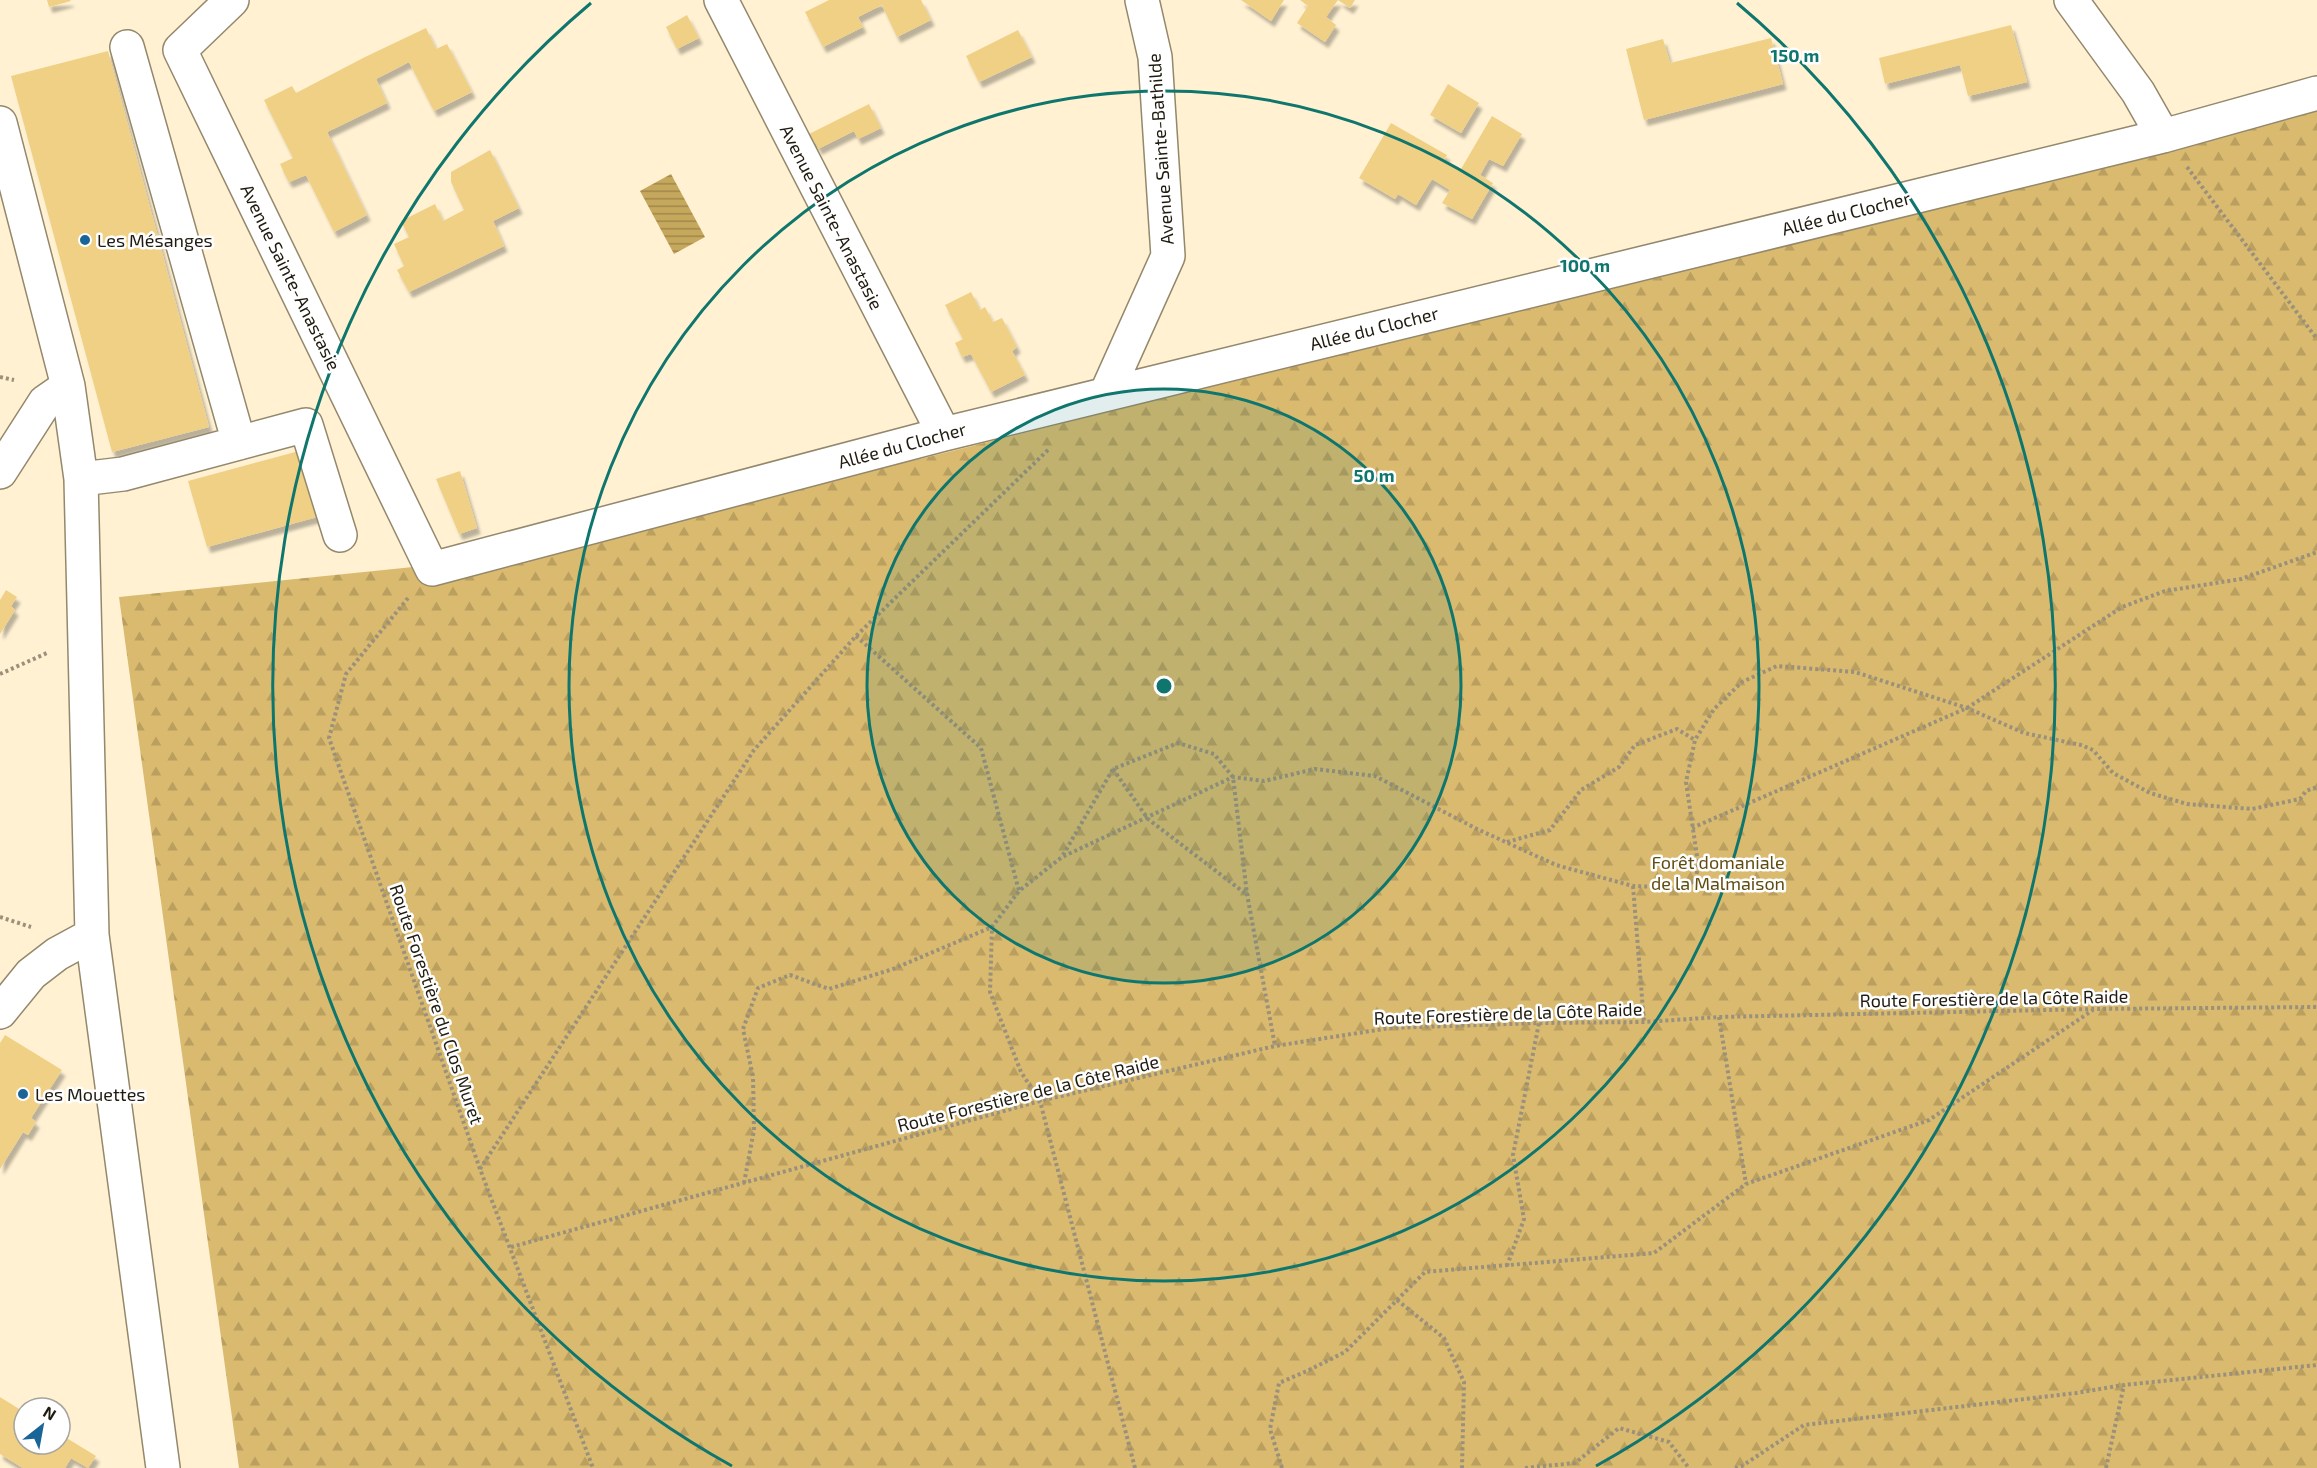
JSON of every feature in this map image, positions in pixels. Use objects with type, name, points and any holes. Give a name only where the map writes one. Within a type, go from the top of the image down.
[{"type":"street","name":"Avenue Sainte-Anastasie","points":[[232,0],[180,50],[432,568]]},
{"type":"street","name":"Avenue Sainte-Anastasie","points":[[721,0],[944,434]]},
{"type":"street","name":"Avenue Sainte-Bathilde","points":[[1106,394],[1167,256],[1155,57],[1142,0]]},
{"type":"street","points":[[2071,0],[2138,92],[2163,136]]},
{"type":"street","points":[[128,48],[239,443]]},
{"type":"street","name":"Allée du Clocher","points":[[432,568],[944,434],[2163,136],[2317,93]]},
{"type":"street","points":[[0,123],[68,386],[81,479],[92,935],[163,1468]]},
{"type":"street","points":[[0,472],[45,402],[68,386]]},
{"type":"street","points":[[81,479],[123,474],[306,425],[340,535]]},
{"type":"street","points":[[0,1012],[31,974],[57,954],[92,935]]},
{"type":"path","points":[[2163,136],[2317,339]]},
{"type":"path","points":[[480,1169],[754,750],[856,636],[1054,444]]},
{"type":"path","points":[[1692,828],[1967,708],[2122,607],[2165,591],[2241,579],[2317,552]]},
{"type":"path","name":"Route Forestière du Clos Muret","points":[[432,568],[346,674],[329,738],[480,1169],[593,1468]]},
{"type":"path","points":[[856,636],[981,748],[1019,891]]},
{"type":"path","points":[[0,675],[51,652],[85,642]]},
{"type":"path","points":[[744,1183],[754,1130],[753,1077],[743,1029],[758,988],[790,975],[830,989],[893,969],[992,927],[1019,891],[1062,857],[1148,819],[1233,777],[1264,781],[1315,769],[1375,776],[1477,829],[1556,865],[1633,886],[1682,888],[1696,880],[1698,863],[1686,782],[1695,740],[1714,709],[1742,682],[1777,666],[1855,672],[1967,708],[2024,733],[2081,745],[2093,750],[2113,773],[2150,792],[2187,804],[2252,809],[2300,799],[2306,790],[2317,787]]},
{"type":"path","points":[[1506,842],[1550,830],[1581,790],[1619,767],[1635,745],[1677,729],[1695,740]]},
{"type":"path","points":[[1062,857],[1113,769],[1178,743],[1214,754],[1233,777],[1247,894],[1275,1046]]},
{"type":"path","points":[[1113,769],[1148,819],[1247,894]]},
{"type":"path","points":[[1633,886],[1644,1022]]},
{"type":"path","points":[[992,927],[990,992],[1021,1072],[1040,1101],[1135,1468]]},
{"type":"path","name":"Route Forestière de la Côte Raide","points":[[511,1247],[1040,1101],[1275,1046],[1390,1028],[1644,1022],[1719,1017],[2317,1007]]},
{"type":"path","points":[[1282,1468],[1270,1429],[1279,1383],[1345,1352],[1425,1272],[1654,1253],[1746,1184],[1929,1120],[2095,1009]]},
{"type":"path","points":[[1719,1017],[1746,1184]]},
{"type":"path","points":[[1507,1266],[1524,1220],[1513,1155],[1539,1023]]},
{"type":"path","points":[[1397,1300],[1444,1338],[1464,1382],[1462,1468]]},
{"type":"path","points":[[1735,1468],[1742,1466],[1804,1425],[2076,1393],[2124,1385],[2317,1365]]},
{"type":"path","points":[[2106,1468],[2124,1385]]},
{"type":"path","points":[[1525,1468],[1575,1463],[1619,1428],[1670,1442],[1689,1468]]},
{"type":"green space","name":"Forêt domaniale de la Malmaison","points":[[2317,109],[2317,1468],[239,1468],[119,597],[413,567],[456,544],[924,458]]},
{"type":"shaded area","points":[[671,174],[705,237],[674,254],[640,191]]},
{"type":"building","points":[[47,0],[70,0],[71,1],[49,7]]},
{"type":"building","points":[[829,0],[921,0],[931,20],[897,37],[882,5],[858,17],[863,27],[823,47],[805,12]]},
{"type":"building","points":[[1241,0],[1284,0],[1271,21]]},
{"type":"building","points":[[1300,0],[1338,0],[1326,17],[1336,25],[1325,42],[1297,23],[1308,6]]},
{"type":"building","points":[[1338,0],[1355,0],[1350,8]]},
{"type":"building","points":[[687,15],[699,38],[677,49],[666,27]]},
{"type":"building","points":[[2011,25],[2027,82],[1968,96],[1960,65],[1885,84],[1879,58]]},
{"type":"building","points":[[426,28],[436,49],[447,44],[472,92],[434,111],[409,62],[376,79],[387,103],[327,132],[367,215],[334,232],[306,175],[289,182],[286,177],[280,164],[293,158],[264,100],[292,86],[296,93]]},
{"type":"building","points":[[1018,30],[1032,57],[979,82],[966,56]]},
{"type":"building","points":[[1771,38],[1783,84],[1644,120],[1626,49],[1663,39],[1670,63]]},
{"type":"building","points":[[108,51],[209,427],[112,452],[11,76]]},
{"type":"building","points":[[1448,84],[1479,103],[1461,133],[1430,115]]},
{"type":"building","points":[[869,104],[881,128],[858,139],[854,131],[818,149],[816,143],[810,146],[805,136]]},
{"type":"building","points":[[1492,116],[1522,134],[1503,166],[1489,159],[1480,175],[1493,183],[1472,219],[1442,203],[1450,190],[1432,179],[1416,205],[1398,194],[1395,199],[1359,178],[1391,123],[1447,155],[1444,160],[1461,169]]},
{"type":"building","points":[[490,150],[519,208],[493,221],[504,246],[409,292],[397,270],[404,266],[394,244],[409,237],[401,221],[435,204],[443,221],[464,210],[451,182],[451,172]]},
{"type":"building","points":[[971,292],[980,310],[985,307],[993,322],[1002,318],[1017,347],[1012,351],[1025,375],[991,392],[971,354],[962,357],[955,343],[963,339],[945,305]]},
{"type":"building","points":[[299,451],[317,517],[207,547],[188,481]]},
{"type":"building","points":[[460,471],[477,528],[459,534],[436,479]]},
{"type":"building","points":[[6,590],[17,597],[11,606],[15,610],[0,634],[0,600]]},
{"type":"building","name":"Les Mouettes","points":[[5,1035],[62,1070],[31,1118],[36,1122],[28,1135],[23,1132],[0,1169],[0,1043]]},
{"type":"building","points":[[0,1397],[12,1404],[12,1456],[72,1456],[72,1441],[96,1456],[88,1468],[71,1458],[65,1468],[23,1468],[0,1454]]},
{"type":"place","name":"Les Mésanges","points":[[85,240]]},
{"type":"place","name":"Les Mouettes","points":[[23,1094]]}]
